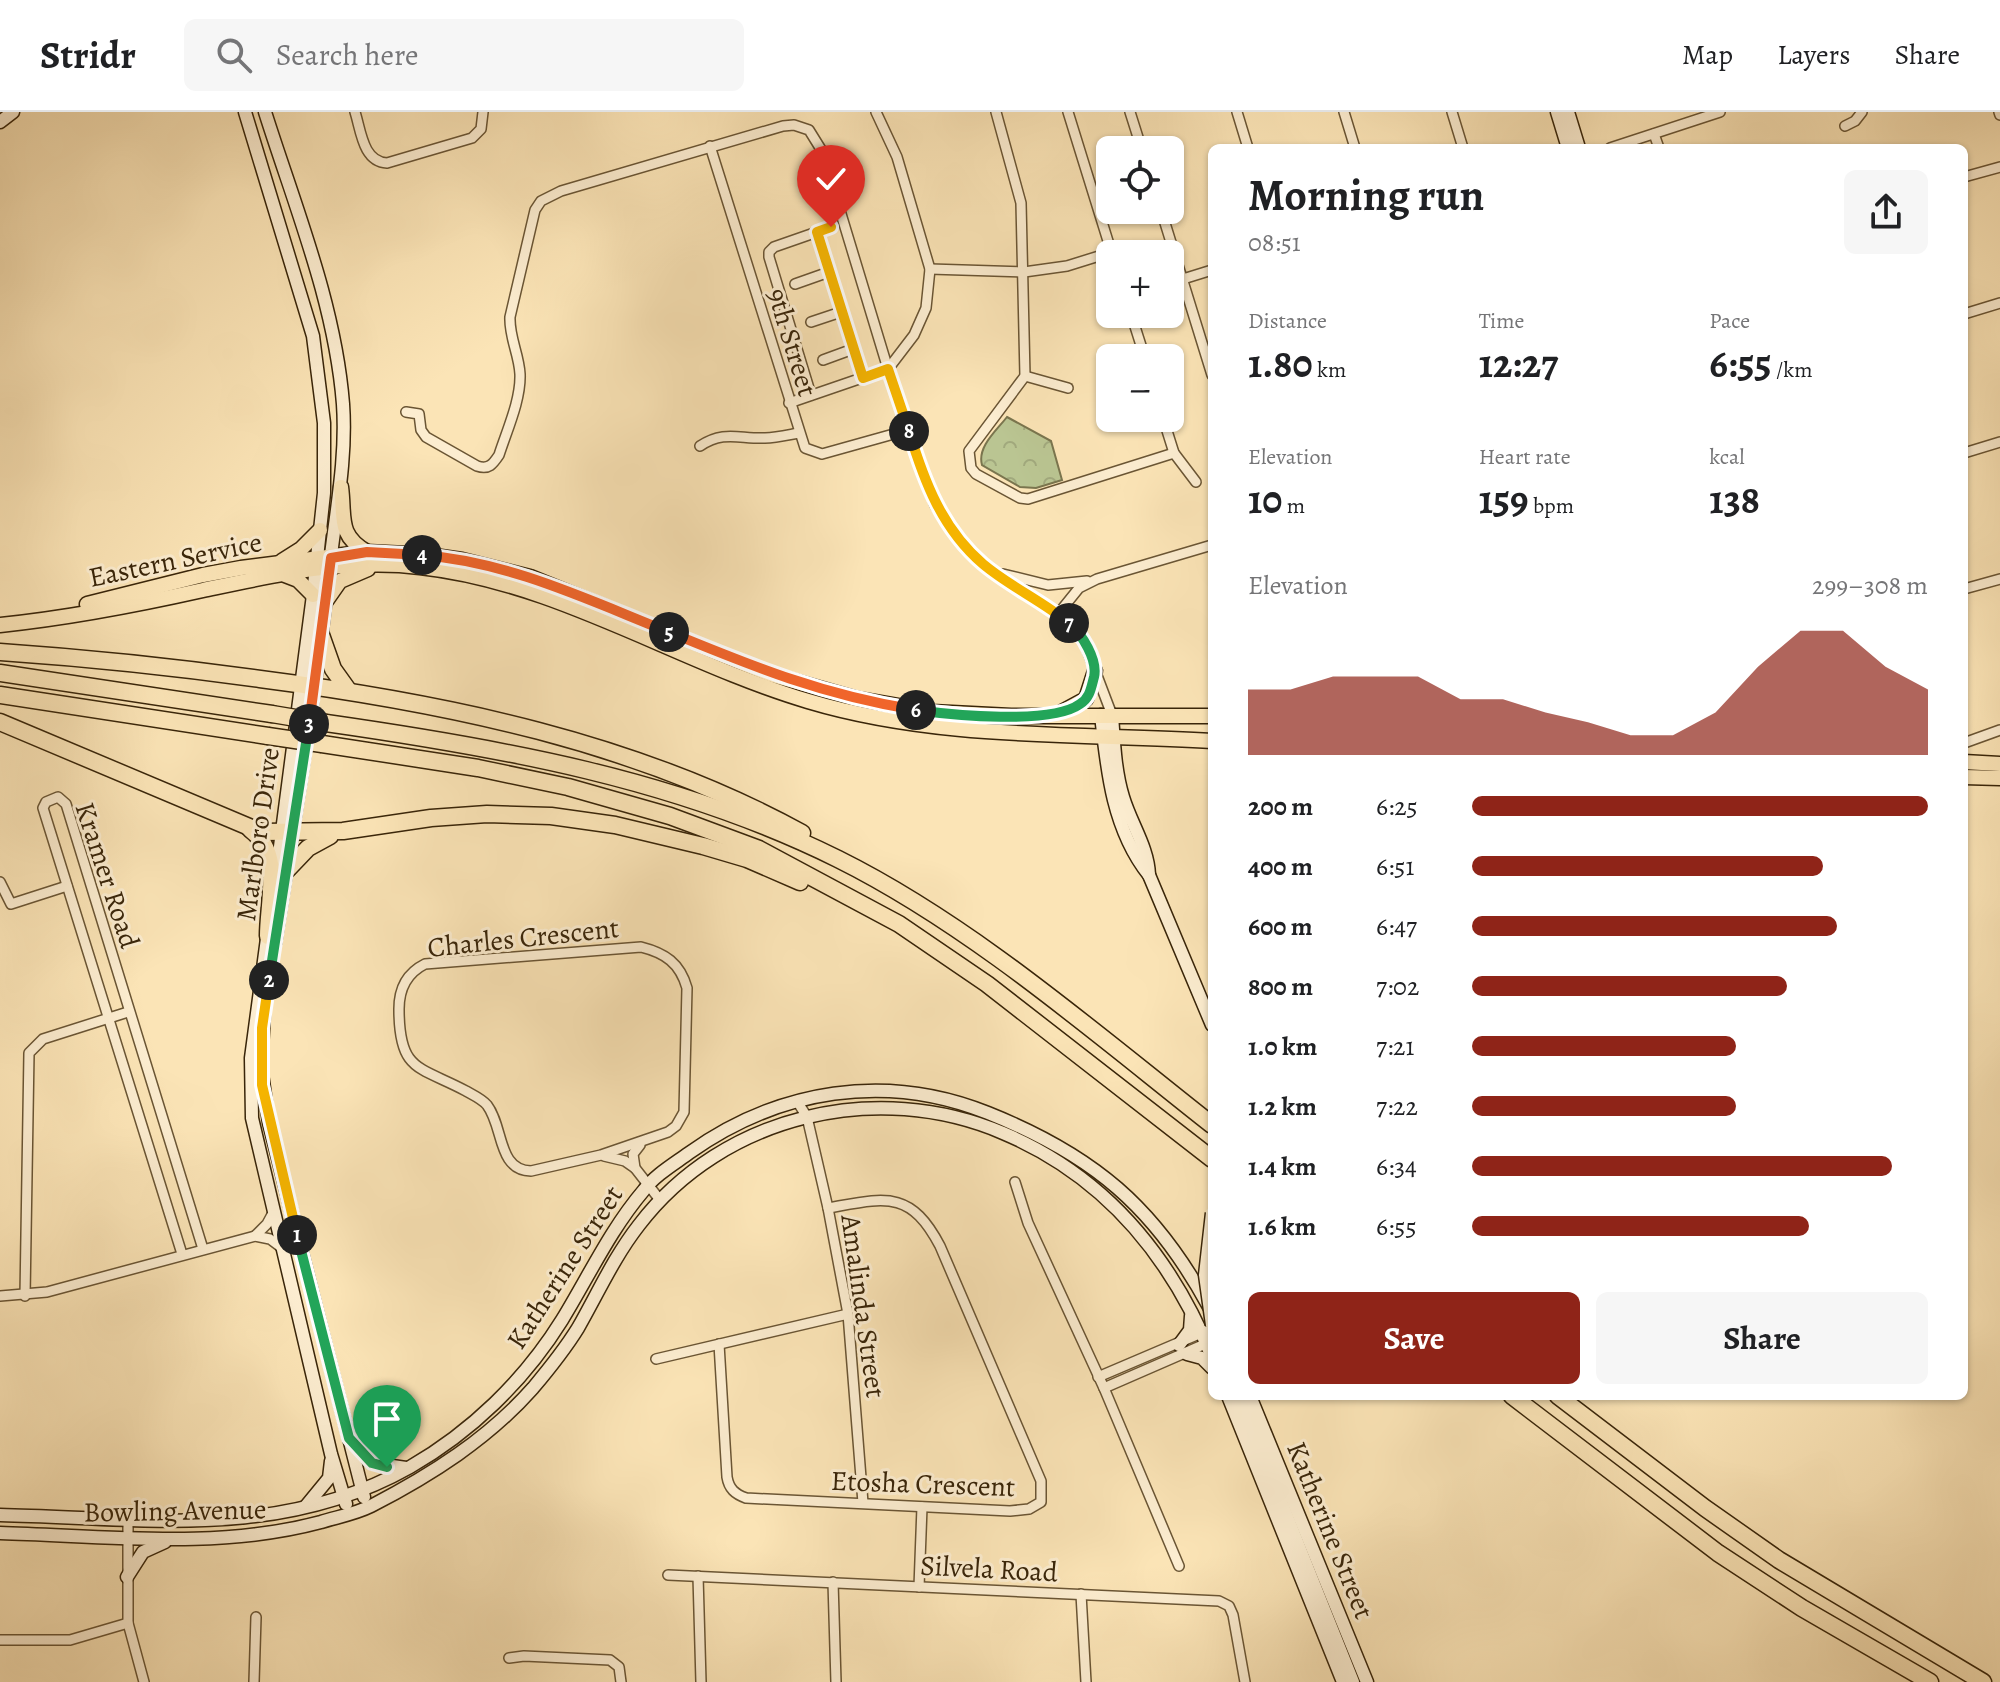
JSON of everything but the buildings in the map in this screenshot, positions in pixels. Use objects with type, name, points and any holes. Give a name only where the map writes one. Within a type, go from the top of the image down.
[{"type":"highway","points":[[321,635],[333,669],[348,690]]},
{"type":"highway","points":[[0,652],[93,659],[348,690],[519,726],[631,760],[764,813],[816,842],[835,857]]},
{"type":"highway","points":[[0,673],[494,750],[622,778],[727,812],[835,857],[905,897],[1003,963],[1208,1122]]},
{"type":"highway","points":[[0,695],[516,775],[670,816],[759,849],[899,924],[987,984],[1208,1156]]},
{"type":"highway","points":[[0,722],[261,832],[343,831],[460,815],[519,813],[570,818],[615,825],[703,846],[747,859],[833,896],[851,898]]},
{"type":"highway","points":[[248,827],[265,844],[271,861],[268,936]]},
{"type":"highway","points":[[286,871],[308,848],[343,831]]},
{"type":"highway","points":[[1517,1400],[1718,1553],[1802,1608],[1930,1682]]},
{"type":"highway","points":[[1563,1400],[1779,1560],[1983,1682]]},
{"type":"main road","points":[[0,122],[13,112]]},
{"type":"main road","name":"Marlboro Drive","points":[[245,112],[313,336],[324,423],[324,493],[320,530],[323,564]]},
{"type":"main road","name":"Marlboro Drive","points":[[265,112],[311,254],[335,349],[343,406],[341,487],[323,564],[288,832],[253,1034],[250,1096],[252,1118],[331,1454],[349,1514]]},
{"type":"main road","points":[[1557,112],[1567,144]]},
{"type":"main road","points":[[1568,112],[1578,144]]},
{"type":"main road","points":[[341,487],[346,534],[367,552]]},
{"type":"main road","points":[[320,530],[278,569],[320,598],[344,578],[379,564]]},
{"type":"main road","points":[[323,564],[367,552],[462,560],[530,577],[769,674],[857,699],[932,712],[1050,715],[1106,711],[1208,716]]},
{"type":"main road","points":[[323,564],[420,567],[475,576],[533,591],[776,691],[851,713],[925,726],[1208,741]]},
{"type":"main road","name":"Eastern Service","points":[[0,625],[33,621],[203,575],[323,564]]},
{"type":"main road","name":"Marlboro Drive","points":[[308,685],[321,635],[320,598]]},
{"type":"main road","points":[[1050,715],[1073,708],[1086,699],[1095,671]]},
{"type":"main road","points":[[1106,711],[1109,782],[1117,812],[1138,862],[1149,875],[1208,1016]]},
{"type":"main road","points":[[1968,762],[2000,764]]},
{"type":"main road","points":[[1968,777],[2000,778]]},
{"type":"main road","name":"Marlboro Drive","points":[[288,832],[286,871],[262,1028],[262,1085],[366,1508]]},
{"type":"main road","name":"Katherine Street","points":[[362,1490],[407,1468],[466,1429],[516,1382],[561,1321],[600,1252],[648,1185],[710,1138],[747,1118],[797,1101],[876,1089],[934,1096],[971,1107],[1040,1136],[1093,1167],[1138,1206],[1175,1251],[1208,1307]]},
{"type":"main road","name":"Katherine Street","points":[[349,1514],[442,1467],[512,1410],[542,1377],[577,1329],[623,1246],[660,1200],[685,1176],[732,1144],[778,1124],[807,1117],[846,1109],[907,1109],[958,1118],[1014,1137],[1066,1166],[1135,1226],[1168,1270],[1190,1311],[1208,1335]]},
{"type":"main road","points":[[1208,1243],[1205,1266],[1208,1317]]},
{"type":"main road","points":[[1190,1311],[1192,1326],[1183,1349],[1208,1364]]},
{"type":"main road","name":"Katherine Street","points":[[1230,1400],[1343,1682]]},
{"type":"main road","points":[[1241,1400],[1353,1682]]},
{"type":"main road","name":"Katherine Street","points":[[1252,1400],[1367,1682]]},
{"type":"main road","points":[[349,1438],[372,1463],[407,1468]]},
{"type":"main road","points":[[304,1509],[329,1478],[331,1454]]},
{"type":"main road","name":"Bowling Avenue","points":[[0,1515],[210,1521],[270,1516],[304,1509],[362,1490]]},
{"type":"main road","name":"Bowling Avenue","points":[[0,1533],[232,1538],[280,1532],[349,1514]]},
{"type":"main road","points":[[127,1577],[133,1564],[147,1548],[180,1538]]},
{"type":"street","points":[[355,112],[370,156],[377,162],[387,163],[472,138],[481,129],[483,112]]},
{"type":"street","points":[[789,403],[888,369],[921,322],[929,293],[930,269],[897,157],[876,112]]},
{"type":"street","points":[[996,112],[1021,203],[1025,376],[969,451],[971,468],[976,474],[1020,498],[1035,498],[1174,453]]},
{"type":"street","points":[[1068,112],[1108,240]]},
{"type":"street","points":[[1130,112],[1138,136]]},
{"type":"street","points":[[1237,112],[1247,144]]},
{"type":"street","points":[[1344,112],[1354,144]]},
{"type":"street","points":[[1452,112],[1462,144]]},
{"type":"street","points":[[1623,144],[1698,115],[1720,112]]},
{"type":"street","points":[[1845,126],[1855,121],[1862,112]]},
{"type":"street","points":[[406,412],[419,414],[421,430],[426,437],[477,466],[483,468],[493,464],[510,422],[520,380],[510,317],[535,210],[541,201],[561,191],[710,146],[783,126],[799,126],[813,135],[822,151],[888,369],[935,505],[959,539],[992,571],[1058,614],[1081,636],[1106,711]]},
{"type":"street","points":[[1654,134],[1658,144]]},
{"type":"street","name":"9th Street","points":[[710,146],[805,448],[822,454],[908,430]]},
{"type":"street","points":[[1968,176],[2000,167]]},
{"type":"street","points":[[811,395],[769,252],[774,247],[831,227]]},
{"type":"street","points":[[817,232],[863,378]]},
{"type":"street","points":[[930,269],[1024,272],[1067,266],[1096,258]]},
{"type":"street","points":[[1184,279],[1208,271]]},
{"type":"street","points":[[795,284],[829,272]]},
{"type":"street","points":[[1184,282],[1208,362]]},
{"type":"street","points":[[1968,313],[2000,303]]},
{"type":"street","points":[[811,322],[841,312]]},
{"type":"street","points":[[823,360],[853,349]]},
{"type":"street","points":[[1025,376],[1068,388]]},
{"type":"street","points":[[1167,432],[1174,453],[1196,482]]},
{"type":"street","points":[[700,446],[711,438],[724,436],[765,438],[799,433]]},
{"type":"street","points":[[1968,452],[2000,442]]},
{"type":"street","points":[[992,571],[1048,585],[1097,579],[1208,546]]},
{"type":"street","points":[[1058,614],[1079,588],[1097,579]]},
{"type":"street","points":[[1968,588],[2000,579]]},
{"type":"street","points":[[1968,742],[2000,730]]},
{"type":"street","name":"Kramer Road","points":[[182,1254],[43,808],[46,802],[58,797],[66,804],[203,1249]]},
{"type":"street","points":[[0,882],[11,904],[67,886]]},
{"type":"street","name":"Charles Crescent","points":[[641,947],[668,958],[682,973],[688,995],[684,1112],[676,1126],[643,1143],[531,1171],[513,1167],[506,1156],[497,1124],[485,1103],[452,1083],[421,1070],[405,1054],[399,1020],[399,998],[404,984],[416,969],[431,962],[641,947]]},
{"type":"street","points":[[25,1296],[29,1053],[36,1043],[53,1035],[128,1012]]},
{"type":"street","name":"Amalinda Street","points":[[797,1101],[807,1117],[848,1314],[863,1503]]},
{"type":"street","points":[[146,1140],[167,1133]]},
{"type":"street","points":[[635,1168],[633,1154],[643,1143]]},
{"type":"street","points":[[601,1155],[625,1161],[635,1168],[660,1200]]},
{"type":"street","points":[[1015,1182],[1028,1223],[1104,1388],[1179,1566]]},
{"type":"street","name":"Etosha Crescent","points":[[719,1344],[727,1477],[732,1490],[746,1498],[1029,1509],[1041,1502],[1043,1487],[940,1246],[926,1222],[911,1208],[890,1201],[828,1208]]},
{"type":"street","points":[[255,1236],[274,1211]]},
{"type":"street","points":[[0,1296],[25,1296],[89,1281],[255,1236],[270,1239],[284,1249]]},
{"type":"street","points":[[656,1359],[848,1314]]},
{"type":"street","points":[[1098,1377],[1208,1339]]},
{"type":"street","points":[[1104,1388],[1183,1349]]},
{"type":"street","points":[[919,1587],[922,1507]]},
{"type":"street","points":[[128,1519],[128,1623],[144,1682]]},
{"type":"street","name":"Silvela Road","points":[[668,1575],[1224,1602],[1233,1615],[1245,1682]]},
{"type":"street","points":[[698,1576],[701,1682]]},
{"type":"street","points":[[833,1582],[836,1682]]},
{"type":"street","points":[[1081,1594],[1086,1682]]},
{"type":"street","points":[[254,1682],[256,1617]]},
{"type":"street","points":[[0,1640],[70,1640],[128,1623]]},
{"type":"street","points":[[509,1658],[610,1660],[619,1667],[621,1682]]},
{"type":"green space","points":[[1007,417],[1051,441],[1062,480],[1036,488],[1020,487],[982,465],[985,446]]},
{"type":"route","points":[[387,1467],[372,1463],[360,1454],[349,1438],[262,1085],[262,1028],[266,996],[294,833],[331,558],[367,552],[427,555],[491,566],[557,586],[769,674],[830,693],[891,706],[932,712],[1050,715],[1080,704],[1090,692],[1095,671],[1075,628],[983,564],[959,539],[935,505],[888,369],[863,378],[817,232],[831,227]]}]
